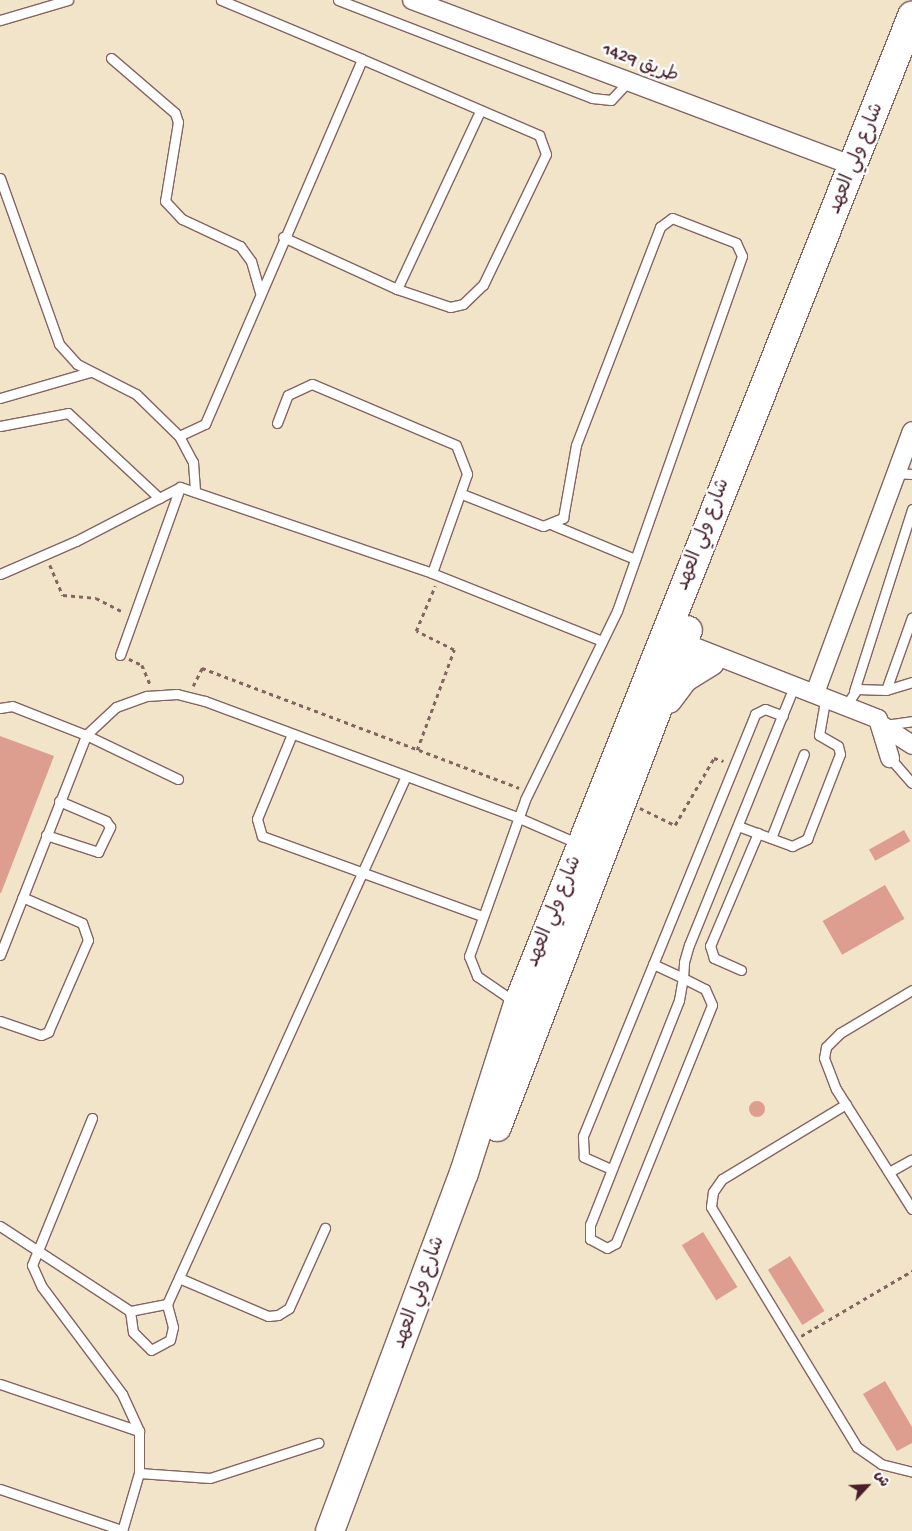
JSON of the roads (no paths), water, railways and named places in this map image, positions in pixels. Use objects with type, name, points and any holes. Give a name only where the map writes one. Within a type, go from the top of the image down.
[{"type":"main road","name":"شارع ولي العهد","points":[[339,1531],[592,850],[673,641],[750,416],[800,300],[912,16]]},
{"type":"main road","name":"شارع ولي العهد","points":[[330,1531],[464,1173],[518,1004],[592,850],[623,800],[657,714],[673,641],[696,608],[792,342],[800,300]]},
{"type":"main road","points":[[657,714],[684,678],[716,659],[699,632],[696,608]]},
{"type":"street","name":"طريق 1429","points":[[412,0],[854,166]]},
{"type":"street","points":[[820,695],[904,473],[912,431]]},
{"type":"street","points":[[673,641],[716,659],[820,695],[850,697],[883,726],[912,745]]},
{"type":"street","points":[[883,726],[890,758]]},
{"type":"lane","points":[[0,20],[68,0]]},
{"type":"lane","points":[[222,0],[539,135],[546,154],[483,286],[474,296],[450,307],[397,289],[283,237]]},
{"type":"lane","points":[[338,0],[592,98],[611,100],[628,82]]},
{"type":"lane","points":[[111,58],[175,113],[178,122],[165,201],[182,219],[240,246],[250,261],[260,292]]},
{"type":"lane","points":[[179,436],[205,424],[283,237],[362,60]]},
{"type":"lane","points":[[397,289],[480,111]]},
{"type":"lane","points":[[0,178],[59,344],[90,372],[136,394],[179,436],[193,462],[195,492]]},
{"type":"lane","points":[[518,1004],[489,988],[470,967],[469,956],[519,818],[602,641],[635,559],[742,256],[736,243],[672,218],[664,221],[576,445],[569,501],[563,518],[553,525]]},
{"type":"lane","points":[[0,398],[90,372]]},
{"type":"lane","points":[[277,423],[288,395],[312,384],[456,445],[467,474],[436,574]]},
{"type":"lane","points":[[0,426],[68,413],[159,498]]},
{"type":"lane","points":[[120,655],[180,488]]},
{"type":"lane","points":[[0,574],[45,555],[180,488],[436,574],[602,641]]},
{"type":"lane","points":[[462,494],[543,526],[553,525],[635,559]]},
{"type":"lane","points":[[912,509],[850,697],[886,690],[912,682]]},
{"type":"lane","points":[[886,690],[912,617]]},
{"type":"lane","points":[[653,964],[683,978],[708,991],[712,1005],[616,1243],[607,1248],[595,1244],[588,1233],[611,1169],[678,1000],[683,978],[689,945],[794,686]]},
{"type":"lane","points":[[0,955],[86,735],[116,707],[154,695],[188,697],[292,734],[405,778],[519,818],[592,850]]},
{"type":"lane","points":[[738,826],[792,846],[807,838],[840,754],[838,746],[819,735],[820,695]]},
{"type":"lane","points":[[0,708],[12,706],[86,735],[178,779]]},
{"type":"lane","points":[[611,1169],[584,1157],[581,1146],[755,714],[765,709],[783,716]]},
{"type":"lane","points":[[883,726],[912,721]]},
{"type":"lane","points":[[292,734],[257,828],[262,836],[363,871],[482,916]]},
{"type":"lane","points":[[771,838],[804,754]]},
{"type":"lane","points":[[890,758],[912,783]]},
{"type":"lane","points":[[130,1311],[133,1332],[151,1350],[170,1340],[173,1327],[167,1304],[405,778]]},
{"type":"lane","points":[[46,834],[98,852],[110,828],[106,821],[59,801]]},
{"type":"lane","points":[[741,970],[714,958],[710,946],[758,833]]},
{"type":"lane","points":[[0,1021],[41,1035],[48,1032],[88,940],[82,923],[22,897]]},
{"type":"lane","points":[[912,990],[840,1033],[826,1047],[828,1074],[912,1209]]},
{"type":"lane","points":[[846,1104],[722,1180],[710,1199],[722,1229],[857,1447],[881,1464],[912,1472]]},
{"type":"lane","points":[[0,1489],[122,1530],[139,1473],[138,1431],[112,1378],[42,1287],[32,1265],[37,1248],[92,1118]]},
{"type":"lane","points":[[890,1172],[912,1159]]},
{"type":"lane","points":[[0,1226],[37,1248],[130,1311],[167,1304]]},
{"type":"lane","points":[[179,1278],[268,1316],[278,1314],[289,1308],[325,1228]]},
{"type":"lane","points":[[0,1384],[138,1431]]},
{"type":"lane","points":[[139,1473],[210,1478],[318,1443]]}]
